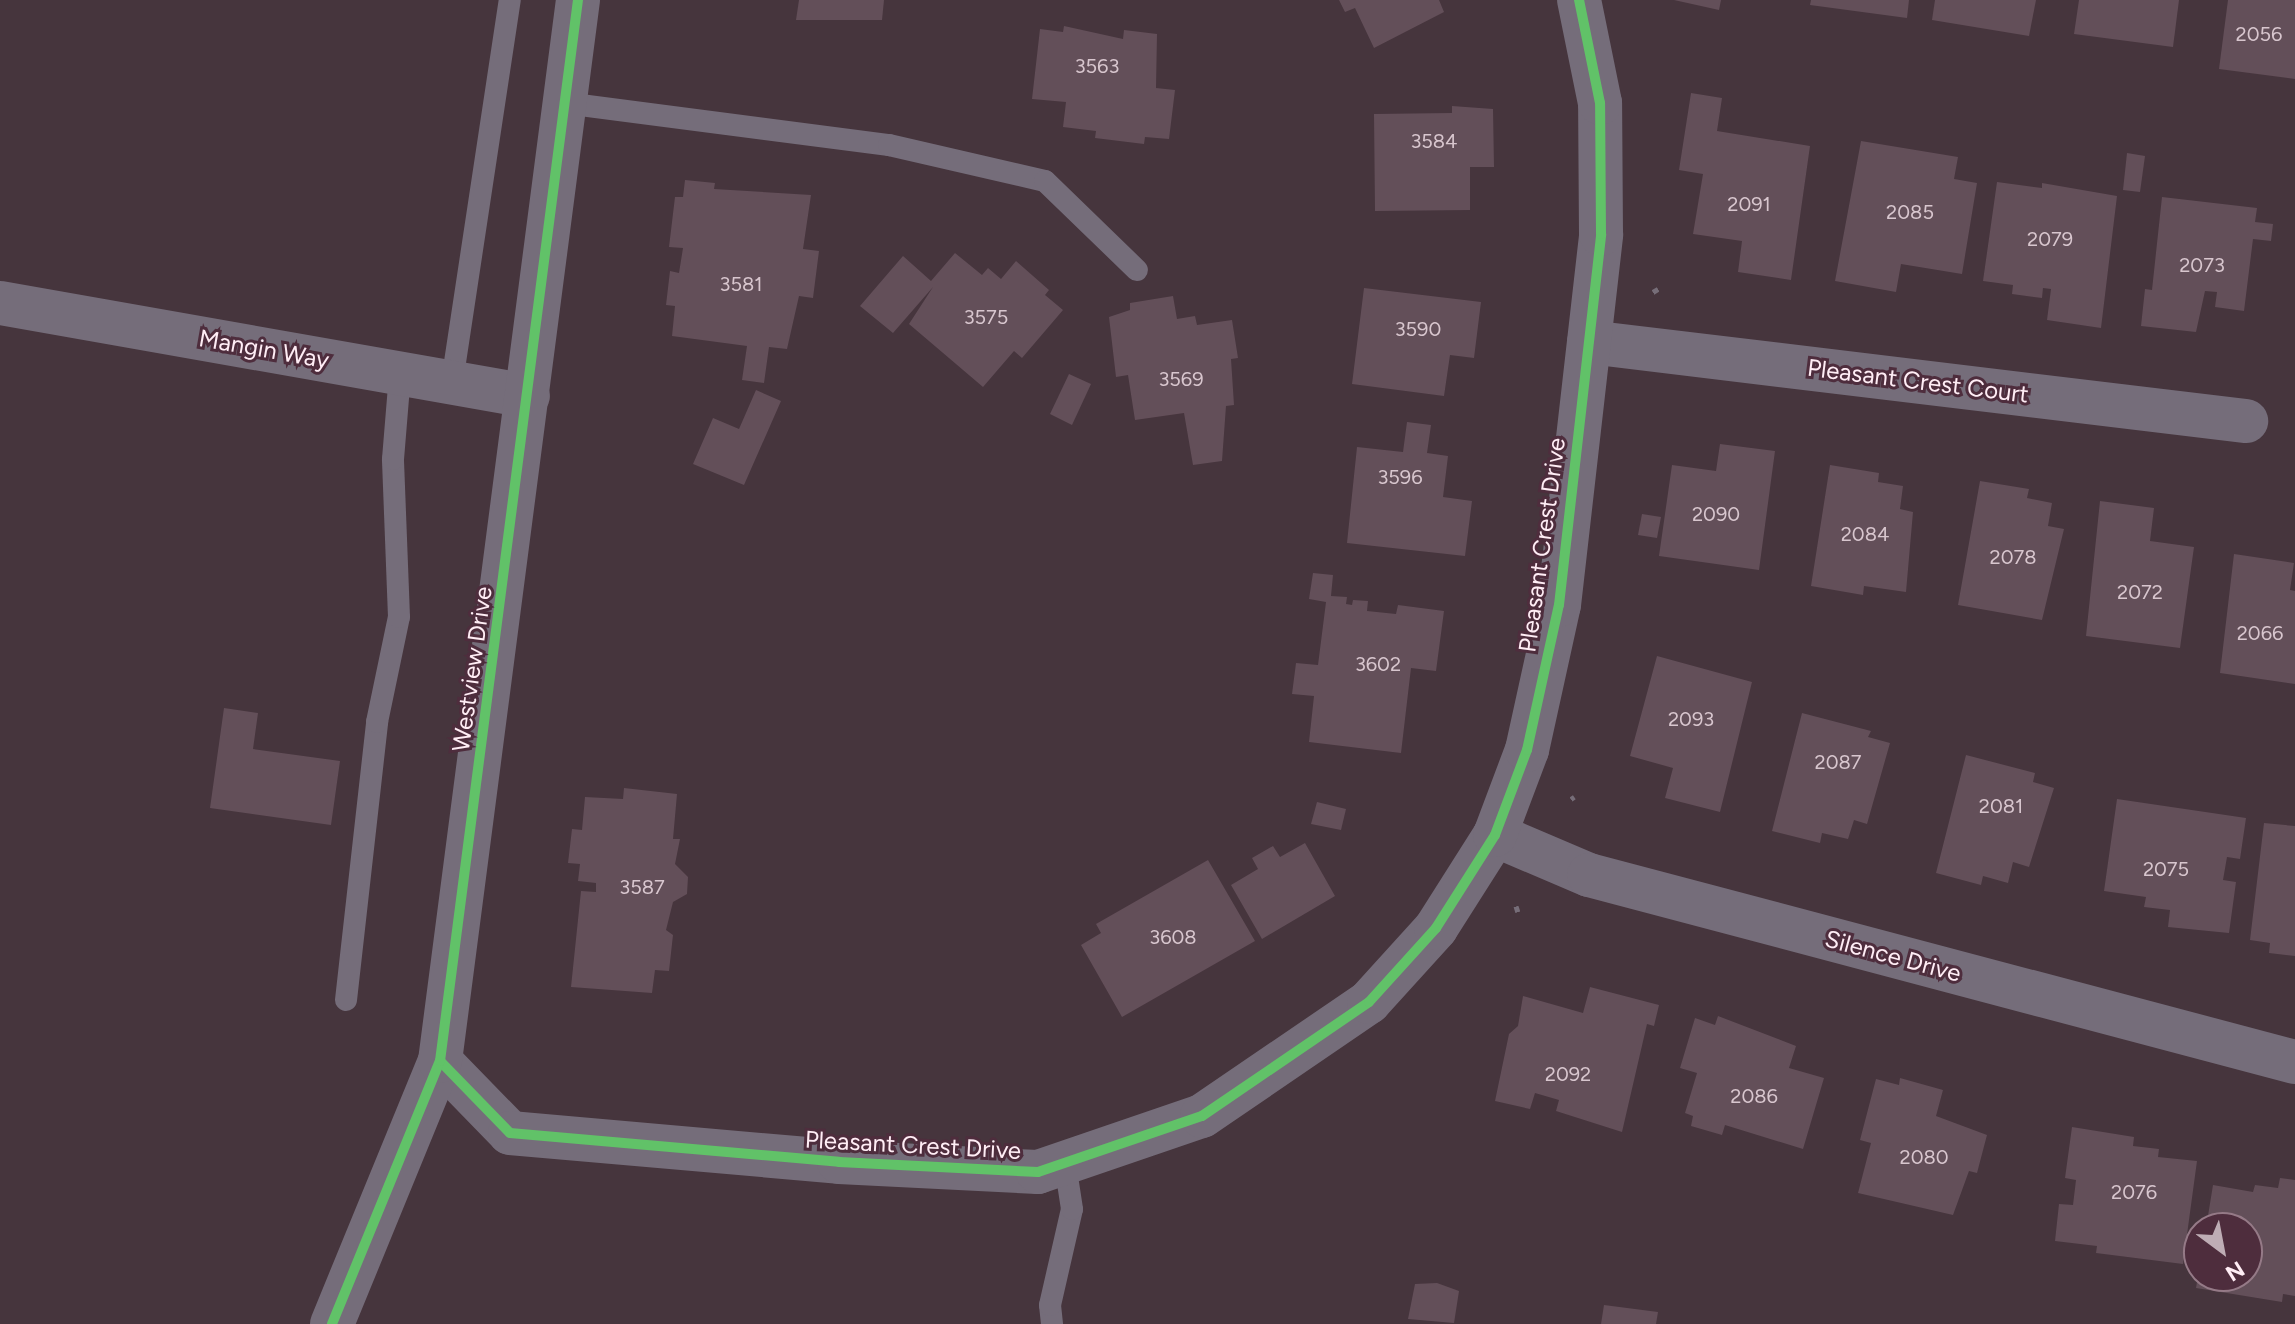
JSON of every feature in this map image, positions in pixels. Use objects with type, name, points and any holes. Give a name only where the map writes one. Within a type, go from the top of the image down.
[{"type":"street","name":"Westview Drive","points":[[332,1324],[440,1061],[578,0]]},
{"type":"street","name":"Pleasant Crest Drive","points":[[440,1061],[510,1133],[839,1162],[1038,1172],[1202,1116],[1369,1002],[1436,928],[1495,835],[1527,750],[1559,605],[1601,234],[1600,103],[1579,0]]},
{"type":"street","name":"Mangin Way","points":[[0,303],[528,396]]},
{"type":"street","name":"Pleasant Crest Court","points":[[1589,342],[2246,421]]},
{"type":"street","name":"Silence Drive","points":[[1495,835],[1589,875],[2295,1062]]},
{"type":"lane","points":[[452,382],[510,0]]},
{"type":"lane","points":[[565,103],[889,145],[1045,181],[1137,270]]},
{"type":"lane","points":[[346,1000],[377,722],[399,617],[393,459],[400,373]]},
{"type":"lane","points":[[1052,1324],[1050,1305],[1072,1209],[1065,1163]]},
{"type":"building","points":[[799,0],[884,0],[882,20],[796,20]]},
{"type":"building","points":[[1339,0],[1439,0],[1444,12],[1374,48],[1355,8],[1345,12]]},
{"type":"building","points":[[1674,0],[1721,0],[1719,10]]},
{"type":"building","points":[[1811,0],[1909,0],[1907,18],[1810,5]]},
{"type":"building","points":[[1935,0],[2036,0],[2029,36],[1932,20]]},
{"type":"building","points":[[2079,0],[2179,0],[2173,47],[2074,34]]},
{"type":"building","points":[[2228,0],[2295,0],[2295,79],[2219,69]]},
{"type":"building","points":[[1064,26],[1123,39],[1124,30],[1157,34],[1156,88],[1175,90],[1169,139],[1145,137],[1144,144],[1095,138],[1096,131],[1063,127],[1066,102],[1032,99],[1040,29],[1063,32]]},
{"type":"building","points":[[1691,93],[1722,98],[1717,131],[1810,146],[1791,280],[1738,272],[1742,241],[1693,234],[1703,174],[1679,170]]},
{"type":"building","points":[[1452,106],[1493,109],[1494,167],[1470,167],[1470,210],[1375,211],[1374,114],[1452,113]]},
{"type":"building","points":[[1861,141],[1958,157],[1954,179],[1977,183],[1962,274],[1901,264],[1896,292],[1835,281]]},
{"type":"building","points":[[2127,153],[2145,156],[2140,192],[2123,190]]},
{"type":"building","points":[[685,180],[715,183],[714,189],[811,195],[803,249],[819,251],[813,298],[799,296],[787,349],[769,347],[764,383],[742,380],[747,346],[672,336],[675,306],[666,305],[670,271],[679,273],[683,248],[669,247],[675,197],[683,197]]},
{"type":"building","points":[[1997,182],[2042,188],[2042,183],[2117,196],[2101,328],[2047,320],[2051,289],[2043,288],[2042,298],[2012,294],[2013,285],[1983,281]]},
{"type":"building","points":[[2162,197],[2257,208],[2255,222],[2273,224],[2271,241],[2253,239],[2244,311],[2215,307],[2217,292],[2205,291],[2196,332],[2141,326],[2145,289],[2152,290]]},
{"type":"building","points":[[955,253],[982,275],[988,268],[1001,279],[1016,261],[1049,290],[1045,295],[1063,310],[1022,358],[1014,351],[983,387],[909,324],[933,287],[893,333],[860,306],[903,256],[931,281]]},
{"type":"building","points":[[1364,288],[1481,302],[1474,358],[1450,355],[1444,396],[1352,384]]},
{"type":"building","points":[[1173,296],[1177,319],[1195,316],[1197,325],[1232,320],[1238,358],[1231,359],[1234,405],[1226,406],[1222,461],[1193,465],[1184,413],[1135,420],[1128,375],[1116,377],[1109,317],[1130,310],[1130,303]]},
{"type":"building","points":[[1069,374],[1091,384],[1072,425],[1050,414]]},
{"type":"building","points":[[756,390],[781,401],[744,485],[693,464],[713,418],[739,429]]},
{"type":"building","points":[[1407,422],[1431,425],[1427,453],[1448,456],[1443,497],[1472,501],[1465,556],[1347,543],[1357,447],[1403,452]]},
{"type":"building","points":[[1720,444],[1775,451],[1759,570],[1659,556],[1672,465],[1716,471]]},
{"type":"building","points":[[1830,465],[1879,473],[1878,482],[1903,486],[1900,509],[1913,512],[1906,592],[1864,586],[1863,595],[1811,586]]},
{"type":"building","points":[[1980,481],[2029,489],[2027,498],[2052,503],[2048,526],[2064,529],[2042,620],[1958,605]]},
{"type":"building","points":[[2100,501],[2154,508],[2150,541],[2194,547],[2180,648],[2086,636]]},
{"type":"building","points":[[1642,514],[1661,517],[1657,538],[1638,535]]},
{"type":"building","points":[[2234,554],[2294,563],[2290,590],[2295,591],[2295,684],[2220,673]]},
{"type":"building","points":[[1313,573],[1333,575],[1331,596],[1347,597],[1346,604],[1352,605],[1353,600],[1368,601],[1367,611],[1396,614],[1398,605],[1444,611],[1436,671],[1411,668],[1401,753],[1309,742],[1314,696],[1292,694],[1296,663],[1318,665],[1326,602],[1309,599]]},
{"type":"building","points":[[1657,656],[1752,682],[1720,812],[1665,798],[1673,768],[1630,756]]},
{"type":"building","points":[[224,708],[258,713],[253,749],[340,761],[331,825],[210,808]]},
{"type":"building","points":[[1802,713],[1871,731],[1868,737],[1890,743],[1867,824],[1854,820],[1848,839],[1822,833],[1820,843],[1772,831]]},
{"type":"building","points":[[1966,755],[2035,773],[2033,782],[2054,788],[2029,867],[2013,862],[2008,883],[1983,876],[1981,885],[1936,873]]},
{"type":"building","points":[[624,788],[677,794],[673,839],[680,839],[675,864],[688,877],[687,894],[673,902],[666,930],[673,935],[669,971],[655,970],[652,993],[571,987],[581,891],[596,892],[596,883],[578,881],[580,864],[568,863],[572,829],[582,830],[585,797],[623,799]]},
{"type":"building","points":[[2117,799],[2246,818],[2240,859],[2227,857],[2223,880],[2236,882],[2229,933],[2168,927],[2170,910],[2144,907],[2146,897],[2104,891]]},
{"type":"building","points":[[1317,802],[1346,809],[1341,830],[1311,824]]},
{"type":"building","points":[[2264,823],[2295,826],[2295,956],[2269,953],[2270,943],[2250,940]]},
{"type":"building","points":[[1305,843],[1335,896],[1262,939],[1231,885],[1258,869],[1252,858],[1273,846],[1280,857]]},
{"type":"building","points":[[1208,860],[1255,941],[1122,1017],[1081,945],[1101,933],[1096,924]]},
{"type":"building","points":[[1590,987],[1659,1005],[1654,1026],[1647,1024],[1622,1132],[1556,1111],[1559,1100],[1535,1093],[1530,1109],[1495,1101],[1509,1034],[1518,1026],[1523,996],[1583,1013]]},
{"type":"building","points":[[1718,1016],[1796,1046],[1789,1068],[1824,1078],[1803,1149],[1725,1125],[1722,1135],[1691,1126],[1693,1116],[1685,1113],[1697,1073],[1680,1068],[1695,1018],[1715,1025]]},
{"type":"building","points":[[1900,1078],[1943,1090],[1936,1116],[1987,1135],[1977,1173],[1969,1171],[1953,1215],[1858,1193],[1871,1143],[1860,1140],[1876,1079],[1899,1085]]},
{"type":"building","points":[[2072,1127],[2134,1137],[2133,1146],[2159,1149],[2158,1157],[2197,1161],[2190,1212],[2183,1212],[2183,1264],[2096,1253],[2097,1246],[2055,1241],[2059,1204],[2073,1205],[2076,1180],[2065,1178]]},
{"type":"building","points":[[2280,1178],[2295,1180],[2295,1296],[2283,1294],[2282,1302],[2221,1292],[2263,1292],[2263,1212],[2209,1212],[2213,1185],[2253,1192],[2255,1185],[2278,1188]]},
{"type":"building","points":[[1437,1283],[1459,1291],[1454,1323],[1408,1319],[1415,1284]]},
{"type":"building","points":[[1604,1305],[1658,1312],[1656,1324],[1601,1324]]},
{"type":"cycle path","points":[[332,1324],[440,1061],[578,0]]},
{"type":"cycle path","points":[[440,1061],[510,1133],[839,1162],[1038,1172],[1202,1116],[1369,1002],[1436,928],[1495,835],[1527,750],[1559,605],[1601,234],[1600,103],[1579,0]]}]
